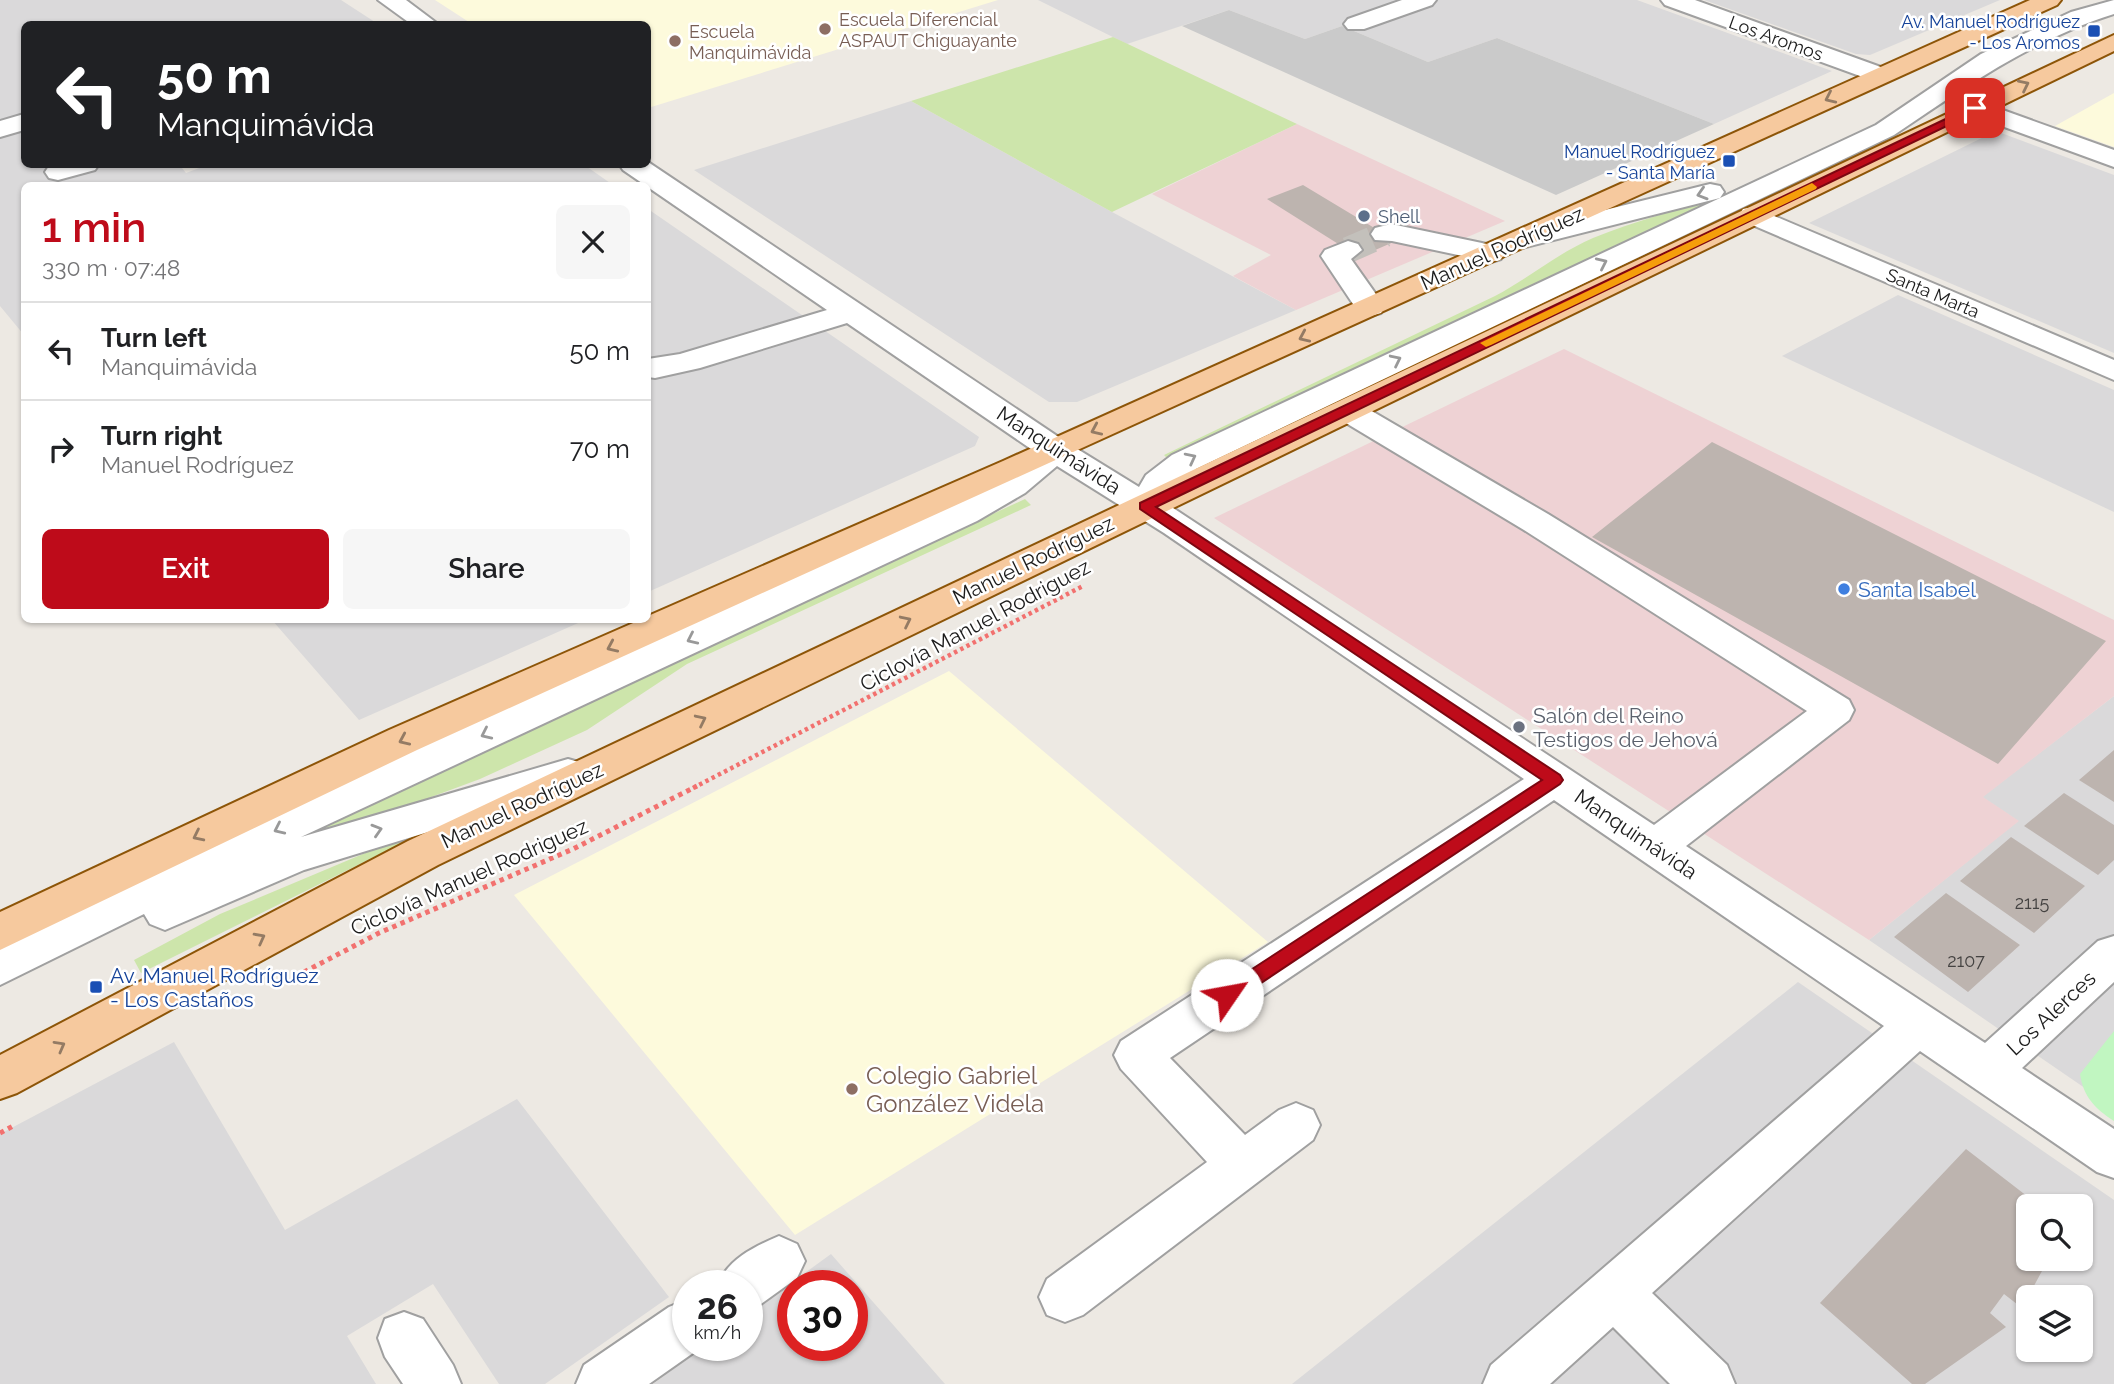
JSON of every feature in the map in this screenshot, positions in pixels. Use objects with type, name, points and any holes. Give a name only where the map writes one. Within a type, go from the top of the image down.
[{"type":"main road","name":"Manuel Rodríguez","points":[[0,932],[403,740],[2049,0]]},
{"type":"main road","name":"Manuel Rodríguez","points":[[0,1078],[412,858],[2114,42]]},
{"type":"street","points":[[390,0],[419,20]]},
{"type":"street","points":[[1356,24],[1423,0]]},
{"type":"street","name":"Los Aromos","points":[[1673,0],[1880,75]]},
{"type":"street","points":[[1522,239],[1678,201],[1762,172],[1878,117],[1960,59],[2088,0]]},
{"type":"street","points":[[1145,506],[1158,483],[1184,462],[1885,130],[1990,59],[2079,17],[2114,6]]},
{"type":"street","points":[[1975,108],[2114,159]]},
{"type":"street","points":[[0,129],[21,123]]},
{"type":"street","points":[[58,172],[72,168]]},
{"type":"street","name":"Manquimávida","points":[[638,168],[2114,1156]]},
{"type":"street","name":"Santa Marta","points":[[1753,215],[2114,371]]},
{"type":"street","points":[[1385,234],[1391,232],[1491,253]]},
{"type":"street","points":[[1348,250],[1335,256],[1370,307]]},
{"type":"street","points":[[651,368],[689,361],[851,312]]},
{"type":"street","points":[[1347,410],[1536,522],[1836,710],[1655,847]]},
{"type":"street","points":[[0,966],[215,859],[965,513],[1011,487],[1036,469],[1054,449]]},
{"type":"street","points":[[0,993],[122,931],[290,857],[639,750]]},
{"type":"street","points":[[1242,1166],[1137,1055],[1554,780]]},
{"type":"street","name":"Los Alerces","points":[[1987,1071],[2114,954]]},
{"type":"street","points":[[1510,1384],[1918,1024]]},
{"type":"street","points":[[1065,1297],[1296,1125]]},
{"type":"street","points":[[1614,1292],[1707,1384]]},
{"type":"street","points":[[603,1384],[672,1336]]},
{"type":"street","points":[[404,1339],[434,1384]]},
{"type":"path","name":"Ciclovía Manuel Rodriguez","points":[[295,977],[379,933],[573,849],[1090,582]]},
{"type":"path","points":[[0,1133],[22,1121]]},
{"type":"shaded area","points":[[0,0],[341,0],[373,21],[21,21],[21,168],[182,168],[186,173],[199,168],[589,168],[609,182],[21,182],[21,331],[0,306]]},
{"type":"shaded area","points":[[435,0],[998,0],[651,107],[651,21],[467,21]]},
{"type":"shaded area","points":[[1038,0],[1637,0],[1832,71],[1714,124],[1497,38],[1428,62],[1342,26],[1305,39],[1229,10],[1127,44]]},
{"type":"shaded area","points":[[1704,0],[2000,0],[1870,55],[1856,54]]},
{"type":"shaded area","points":[[1229,10],[1305,39],[1342,26],[1428,62],[1497,38],[1714,124],[1556,195],[1182,26]]},
{"type":"shaded area","points":[[2114,93],[2114,147],[2055,126]]},
{"type":"shaded area","points":[[911,101],[1296,310],[1077,402],[1049,402],[694,170]]},
{"type":"shaded area","points":[[1297,124],[1505,221],[1296,310],[1233,276],[1271,255],[1152,194]]},
{"type":"shaded area","points":[[1996,131],[2114,175],[2114,353],[1809,223]]},
{"type":"shaded area","points":[[651,211],[979,437],[975,446],[651,591]]},
{"type":"shaded area","points":[[1898,295],[2114,390],[2114,512],[1782,356]]},
{"type":"shaded area","points":[[1564,349],[2114,620],[2114,696],[1983,797],[2019,821],[1869,940],[1214,518]]},
{"type":"shaded area","points":[[275,623],[578,623],[359,720]]},
{"type":"shaded area","name":"Colegio Gabriel González Videla","points":[[949,671],[1268,942],[795,1235],[514,895]]},
{"type":"shaded area","points":[[2114,696],[2114,1108],[1869,940],[2018,821],[1982,797]]},
{"type":"shaded area","points":[[1798,982],[2114,1200],[2114,1384],[1292,1384]]},
{"type":"shaded area","points":[[174,1042],[285,1230],[517,1099],[669,1297],[545,1384],[499,1384],[433,1284],[347,1336],[376,1384],[0,1384],[0,1134]]},
{"type":"shaded area","points":[[831,1254],[845,1270],[809,1270]]},
{"type":"shaded area","points":[[777,1293],[777,1361],[868,1361],[868,1296],[945,1384],[653,1384],[684,1361],[763,1361],[763,1303]]},
{"type":"green space","points":[[1113,37],[1297,124],[1112,212],[911,101]]},
{"type":"green space","points":[[1725,196],[1167,458],[1164,455],[1495,296],[1593,238]]},
{"type":"green space","points":[[1025,499],[1031,505],[687,664],[587,730],[480,779],[239,868],[330,820]]},
{"type":"green space","points":[[401,838],[404,842],[141,973],[134,960],[220,914]]},
{"type":"green space","points":[[2114,1031],[2114,1121],[2091,1101],[2080,1074]]},
{"type":"building","points":[[1303,185],[1396,241],[1359,257],[1267,199]]},
{"type":"building","name":"Santa Isabel","points":[[1712,442],[2106,641],[1998,764],[1592,537]]},
{"type":"building","points":[[2114,750],[2114,802],[2079,780]]},
{"type":"building","points":[[2064,793],[2114,825],[2114,860],[2098,875],[2024,826]]},
{"type":"building","points":[[2011,837],[2085,886],[2034,933],[1960,881]]},
{"type":"building","points":[[1946,893],[2020,945],[1968,992],[1894,937]]},
{"type":"building","points":[[1966,1149],[2024,1194],[2016,1194],[2016,1271],[2042,1271],[2034,1285],[2016,1285],[2016,1303],[2004,1294],[1990,1313],[2006,1327],[1925,1384],[1912,1384],[1820,1303]]},
{"type":"tunnel","points":[[1348,250],[1385,234]]},
{"type":"slow traffic","points":[[1486,343],[1812,187]]},
{"type":"place","name":"Escuela Diferencial ASPAUT Chiguayante","points":[[825,29]]},
{"type":"place","name":"Av. Manuel Rodríguez - Los Aromos","points":[[2094,31]]},
{"type":"place","name":"Escuela Manquimávida","points":[[675,41]]},
{"type":"place","name":"Manuel Rodríguez - Santa María","points":[[1729,161]]},
{"type":"place","name":"Shell","points":[[1364,216]]},
{"type":"place","name":"Santa Isabel","points":[[1844,589]]},
{"type":"place","name":"Salón del Reino Testigos de Jehová","points":[[1519,727]]},
{"type":"place","name":"Av. Manuel Rodríguez - Los Castaños","points":[[96,987]]},
{"type":"place","name":"Colegio Gabriel González Videla","points":[[852,1089]]},
{"type":"route","points":[[1227,995],[1554,780],[1145,506],[1975,108]]}]
